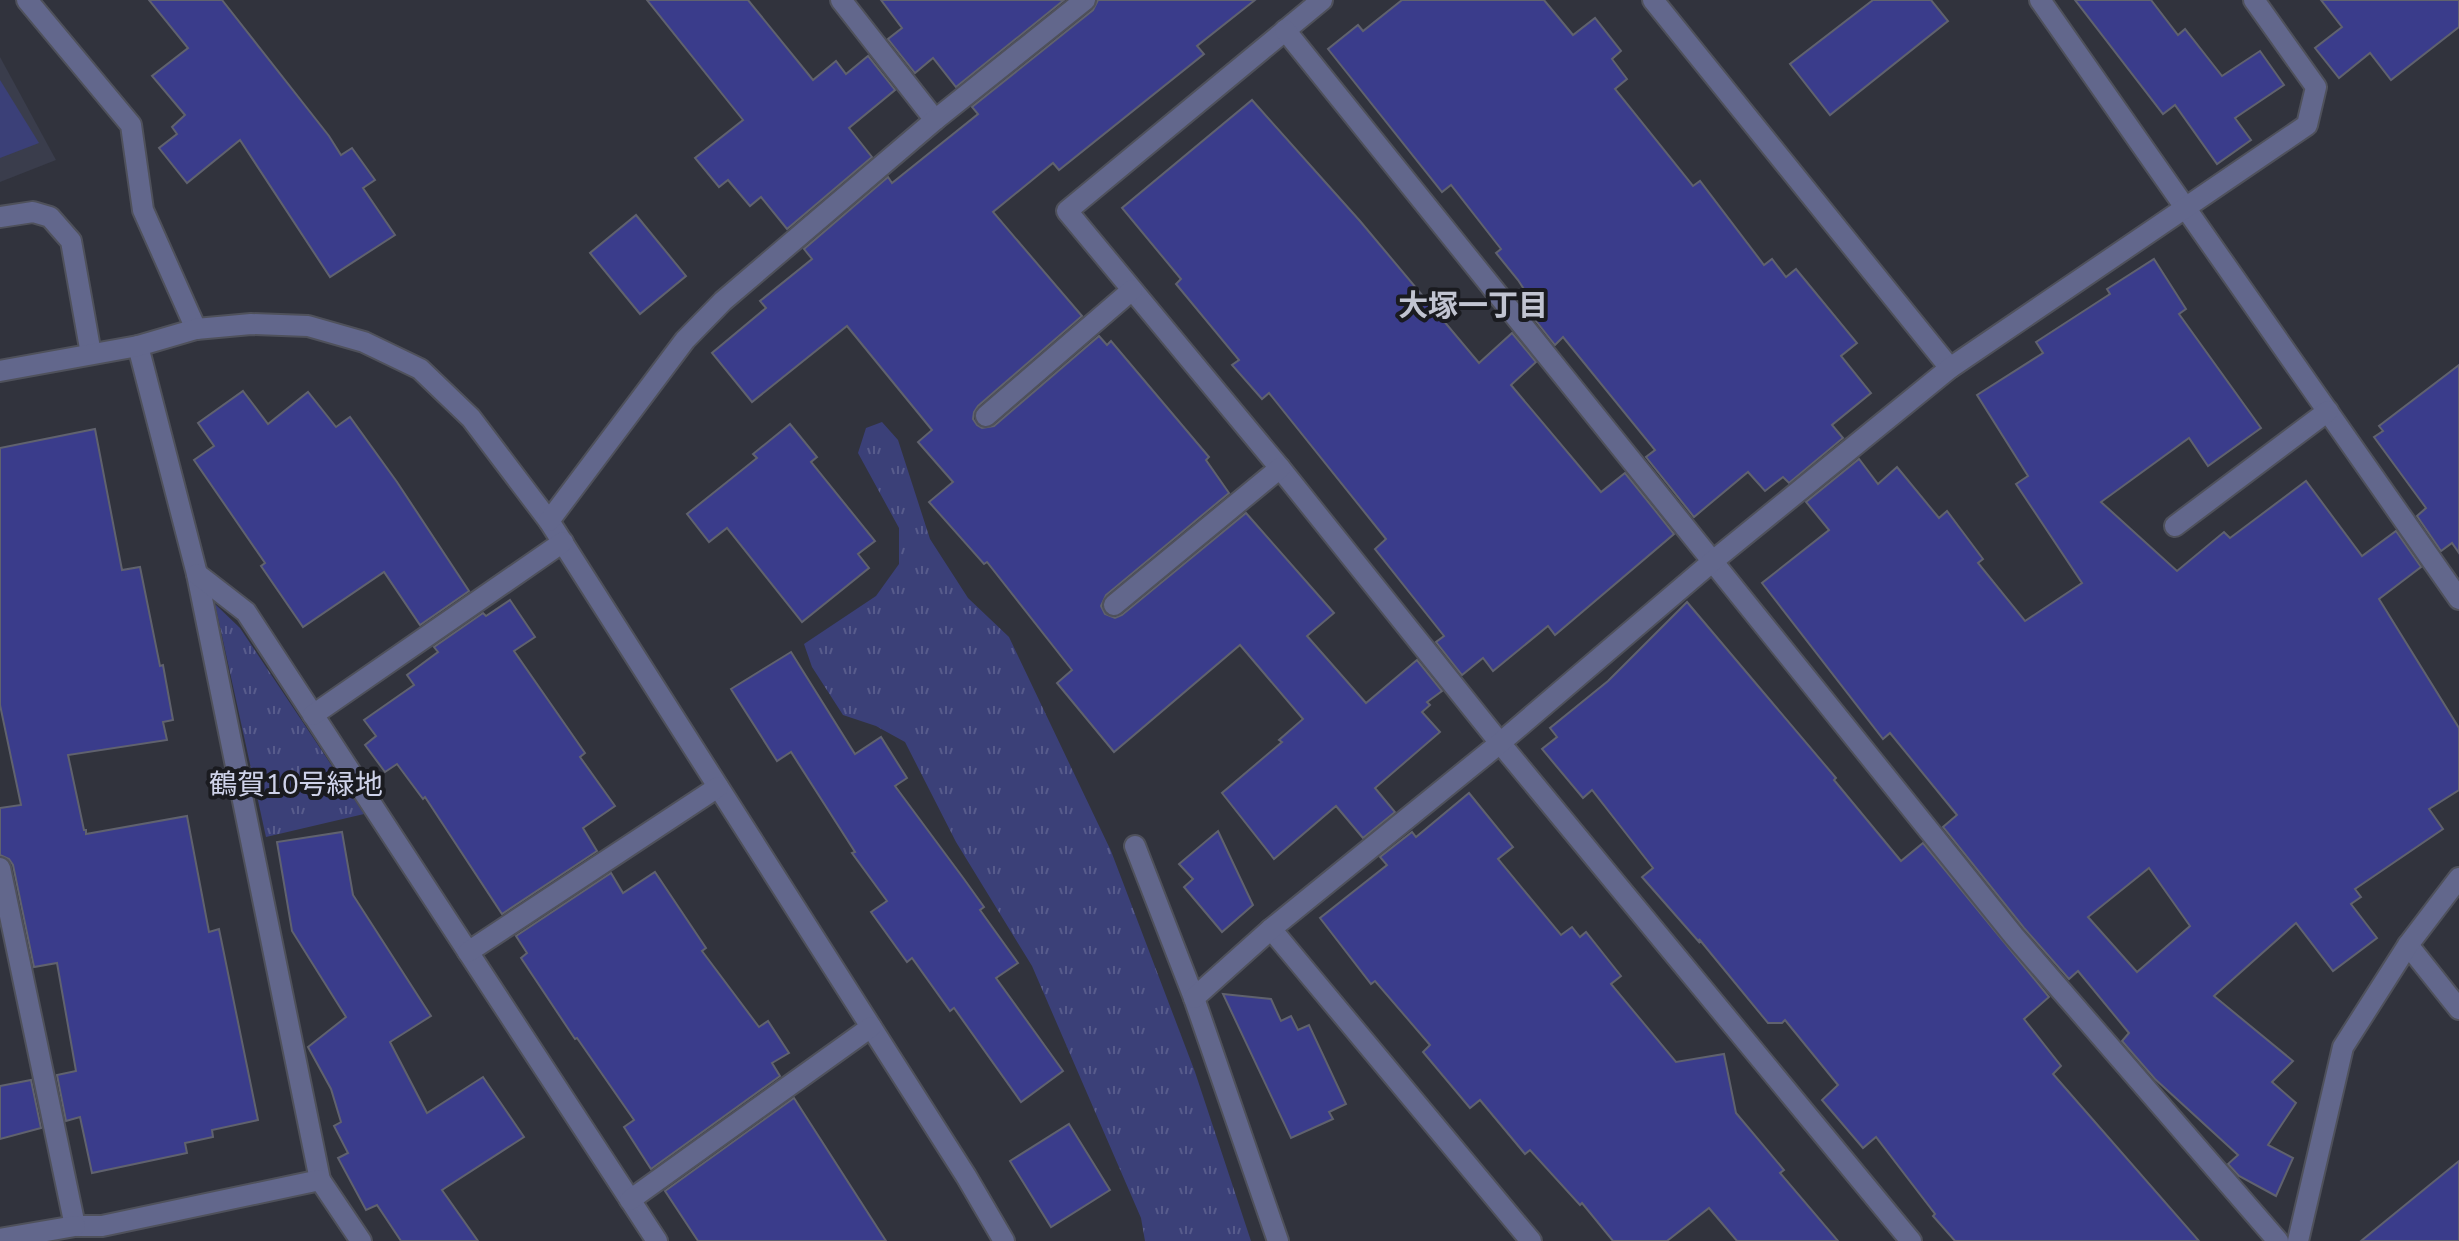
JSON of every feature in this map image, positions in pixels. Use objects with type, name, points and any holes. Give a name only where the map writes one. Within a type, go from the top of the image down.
[{"type":"street","points":[[27,0],[131,125],[143,210],[196,329]]},
{"type":"street","points":[[841,0],[935,120]]},
{"type":"street","points":[[549,521],[685,340],[723,301],[935,120],[1085,0]]},
{"type":"street","points":[[1322,0],[1067,211],[1911,1241]]},
{"type":"street","points":[[1653,0],[1950,368]]},
{"type":"street","points":[[2040,0],[2459,599]]},
{"type":"street","points":[[1194,998],[1271,929],[1500,743],[1713,561],[1950,368],[2307,125],[2316,87],[2254,0]]},
{"type":"street","points":[[1285,30],[2014,936],[2278,1241]]},
{"type":"street","points":[[0,217],[33,212],[50,217],[71,241],[91,354]]},
{"type":"street","points":[[986,416],[1132,290]]},
{"type":"street","points":[[0,371],[138,346],[196,329],[251,324],[308,326],[364,342],[420,369],[471,418],[549,521],[1004,1241]]},
{"type":"street","points":[[138,346],[197,574],[320,1180],[361,1241]]},
{"type":"street","points":[[2175,526],[2328,411]]},
{"type":"street","points":[[1114,605],[1280,468]]},
{"type":"street","points":[[313,715],[563,542]]},
{"type":"street","points":[[197,574],[246,612],[657,1241]]},
{"type":"street","points":[[468,952],[718,787]]},
{"type":"street","points":[[1135,846],[1194,998],[1278,1241]]},
{"type":"street","points":[[0,868],[75,1226]]},
{"type":"street","points":[[2298,1241],[2343,1047],[2408,945],[2459,878]]},
{"type":"street","points":[[1271,929],[1531,1241]]},
{"type":"street","points":[[2408,945],[2459,1009]]},
{"type":"street","points":[[630,1200],[871,1027]]},
{"type":"street","points":[[0,1239],[75,1226],[98,1234],[320,1180]]},
{"type":"shaded area","points":[[0,57],[56,160],[0,182]]},
{"type":"green space","points":[[0,80],[39,143],[0,158]]},
{"type":"green space","points":[[882,422],[898,440],[930,539],[968,598],[1009,637],[1111,851],[1195,1072],[1251,1241],[1145,1241],[1141,1218],[1032,966],[956,842],[905,742],[876,726],[843,715],[812,667],[804,644],[876,596],[899,564],[899,528],[858,453],[866,428]]},
{"type":"green space","name":"鶴賀10号緑地","points":[[215,604],[240,628],[364,814],[266,837]]},
{"type":"building","points":[[149,0],[222,0],[341,155],[352,148],[375,180],[363,188],[395,235],[330,277],[240,140],[187,183],[159,148],[177,134],[172,127],[185,115],[152,76],[188,48]]},
{"type":"building","points":[[647,0],[748,0],[813,80],[836,61],[846,74],[868,56],[895,90],[849,128],[872,157],[787,229],[761,197],[750,206],[728,180],[719,187],[695,158],[743,120]]},
{"type":"building","points":[[881,0],[1064,0],[956,87],[933,58],[915,73],[888,39],[902,28]]},
{"type":"building","points":[[1098,0],[1255,0],[1197,46],[1204,54],[1059,170],[1053,163],[993,212],[1082,316],[978,406],[973,419],[982,428],[994,426],[1099,336],[1107,345],[1111,341],[1209,457],[1206,460],[1229,493],[1106,595],[1101,606],[1105,614],[1115,618],[1122,615],[1246,513],[1334,613],[1307,636],[1366,703],[1417,660],[1442,691],[1427,702],[1430,705],[1422,712],[1440,732],[1375,788],[1395,812],[1363,838],[1336,806],[1274,859],[1222,793],[1282,742],[1279,740],[1303,719],[1240,645],[1114,752],[1057,683],[1072,670],[987,562],[984,564],[929,502],[953,482],[918,442],[932,430],[847,326],[752,402],[712,353],[766,308],[760,301],[812,259],[804,249],[888,177],[892,183],[978,114],[972,107],[1093,10]]},
{"type":"building","points":[[1402,0],[1544,0],[1573,35],[1595,18],[1621,51],[1612,59],[1627,79],[1615,89],[1693,186],[1700,181],[1764,265],[1772,259],[1786,277],[1796,269],[1857,343],[1841,356],[1871,393],[1832,425],[1843,438],[1789,483],[1783,477],[1765,491],[1748,472],[1694,517],[1646,457],[1655,450],[1563,337],[1555,345],[1532,316],[1538,311],[1496,253],[1501,249],[1451,185],[1442,192],[1328,49],[1358,25],[1363,31]]},
{"type":"building","points":[[1873,0],[1931,0],[1948,21],[1830,115],[1790,64]]},
{"type":"building","points":[[2075,0],[2151,0],[2178,35],[2185,29],[2222,76],[2260,51],[2284,85],[2235,118],[2251,140],[2217,164],[2175,105],[2163,114]]},
{"type":"building","points":[[2321,0],[2459,0],[2459,27],[2391,80],[2370,53],[2339,78],[2315,48],[2342,27]]},
{"type":"building","points":[[1252,100],[1360,221],[1479,363],[1512,333],[1536,362],[1511,385],[1601,492],[1625,473],[1674,534],[1555,635],[1548,626],[1493,671],[1483,658],[1462,675],[1436,642],[1444,636],[1375,549],[1386,539],[1269,393],[1262,399],[1232,365],[1239,360],[1176,284],[1181,279],[1122,208]]},
{"type":"building","points":[[636,215],[686,276],[640,314],[590,253]]},
{"type":"building","points":[[2154,259],[2186,309],[2179,314],[2261,428],[2208,466],[2189,438],[2101,502],[2177,571],[2224,532],[2230,538],[2306,481],[2362,556],[2396,531],[2421,567],[2379,599],[2459,728],[2459,790],[2429,809],[2443,829],[2355,889],[2361,897],[2351,904],[2377,938],[2333,971],[2296,923],[2214,996],[2293,1061],[2272,1082],[2296,1103],[2268,1145],[2293,1158],[2276,1196],[2239,1176],[2228,1164],[2238,1155],[2155,1079],[2122,1041],[2129,1033],[2078,971],[2069,979],[2024,928],[1943,827],[1957,815],[1890,733],[1883,739],[1762,583],[1829,530],[1806,502],[1859,459],[1878,484],[1897,467],[1939,518],[1947,511],[1983,559],[1978,563],[2025,621],[2082,583],[2016,484],[2028,476],[1977,395],[2043,353],[2036,342],[2110,294],[2107,289]],"holes":[[[2149,868],[2190,926],[2137,972],[2088,917]]]},
{"type":"building","points":[[2459,365],[2459,553],[2452,543],[2441,551],[2417,516],[2426,508],[2374,437],[2383,431],[2379,426]]},
{"type":"building","points":[[243,391],[268,424],[308,392],[336,427],[350,417],[469,591],[420,625],[384,572],[303,627],[261,566],[265,563],[194,460],[214,446],[198,423]]},
{"type":"building","points":[[790,424],[817,457],[811,462],[875,541],[858,554],[869,568],[802,622],[727,528],[709,542],[687,514],[757,458],[753,454]]},
{"type":"building","points":[[95,429],[122,570],[140,567],[173,720],[163,722],[167,740],[68,755],[84,830],[86,834],[187,816],[209,932],[219,929],[258,1120],[212,1130],[213,1137],[185,1143],[187,1153],[92,1173],[80,1117],[66,1121],[57,1075],[76,1071],[57,963],[34,967],[13,865],[0,855],[0,808],[21,805],[0,705],[0,448]]},
{"type":"building","points":[[510,600],[535,637],[514,651],[585,753],[580,757],[615,806],[583,828],[597,851],[502,914],[425,797],[423,799],[397,764],[385,772],[365,745],[376,736],[364,720],[414,685],[407,675],[438,652],[434,647],[483,613],[486,616]]},
{"type":"building","points":[[1687,602],[1836,778],[1834,780],[1901,861],[1923,843],[2049,997],[2024,1019],[2061,1066],[2053,1074],[2199,1241],[1955,1241],[1876,1137],[1863,1148],[1822,1100],[1838,1085],[1785,1020],[1782,1023],[1768,1023],[1699,939],[1700,943],[1642,877],[1653,868],[1592,790],[1583,798],[1542,749],[1557,737],[1550,728],[1608,681]]},
{"type":"building","points":[[791,652],[855,754],[881,737],[907,778],[895,786],[984,907],[980,910],[1018,963],[996,978],[1063,1071],[1021,1102],[954,1008],[950,1011],[912,958],[907,962],[871,912],[887,901],[852,853],[855,852],[791,752],[777,761],[731,689]]},
{"type":"building","points":[[1469,793],[1513,847],[1498,859],[1561,935],[1572,927],[1580,937],[1586,932],[1621,976],[1611,984],[1676,1062],[1724,1054],[1736,1113],[1784,1170],[1780,1173],[1838,1241],[1737,1241],[1709,1208],[1667,1241],[1613,1241],[1582,1203],[1580,1205],[1530,1150],[1525,1154],[1480,1100],[1470,1108],[1423,1052],[1430,1045],[1375,981],[1371,984],[1320,918],[1387,865],[1380,857],[1412,832],[1416,837]]},
{"type":"building","points":[[1218,831],[1253,905],[1222,932],[1184,887],[1193,879],[1179,864]]},
{"type":"building","points":[[342,832],[353,895],[431,1016],[390,1042],[427,1113],[483,1077],[524,1137],[442,1190],[478,1241],[401,1241],[377,1205],[366,1210],[338,1158],[348,1153],[334,1126],[341,1122],[331,1089],[308,1047],[346,1017],[292,931],[277,842]]},
{"type":"building","points":[[655,872],[706,948],[702,951],[759,1027],[768,1021],[789,1053],[772,1063],[780,1076],[651,1169],[624,1127],[634,1120],[521,958],[527,953],[516,936],[611,873],[623,893]]},
{"type":"building","points":[[1223,994],[1271,999],[1281,1021],[1291,1016],[1298,1030],[1309,1025],[1346,1104],[1329,1112],[1333,1119],[1291,1138]]},
{"type":"building","points":[[31,1080],[41,1128],[0,1139],[0,1086]]},
{"type":"building","points":[[794,1098],[886,1241],[698,1241],[665,1191]]},
{"type":"building","points":[[1069,1124],[1110,1190],[1051,1227],[1010,1161]]},
{"type":"building","points":[[2459,1161],[2459,1241],[2361,1241]]},
{"type":"district","name":"大塚一丁目","points":[[1473,306]]}]
